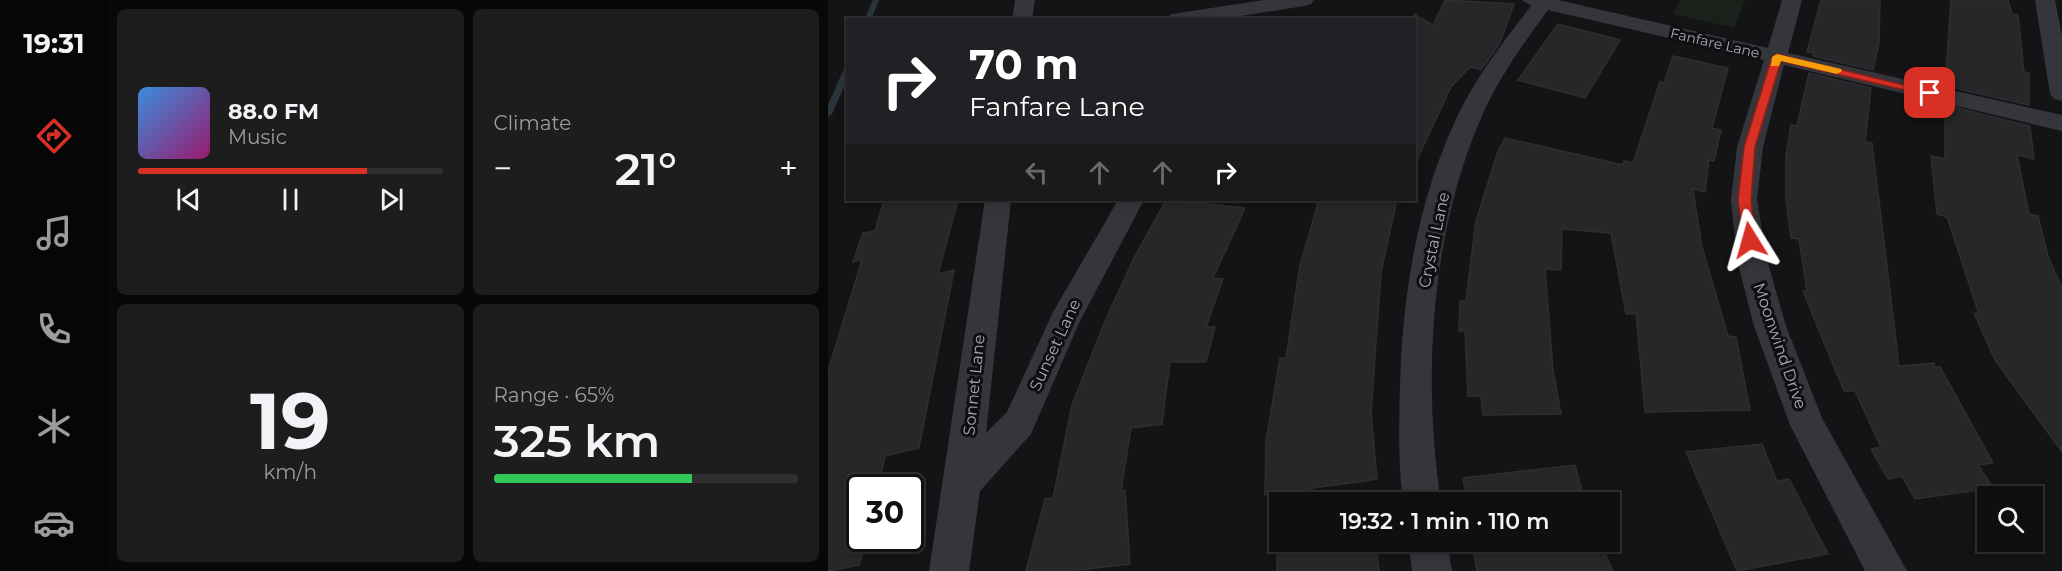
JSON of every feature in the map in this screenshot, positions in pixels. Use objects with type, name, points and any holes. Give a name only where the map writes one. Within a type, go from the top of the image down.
[{"type":"street","points":[[1022,18],[1025,0]]},
{"type":"street","name":"Moonwind Drive","points":[[1792,0],[1750,147],[1744,200],[1752,260],[1773,335],[1807,425],[1887,571]]},
{"type":"street","points":[[2045,0],[2062,94]]},
{"type":"street","points":[[1185,18],[1294,1]]},
{"type":"street","points":[[1273,18],[1294,1]]},
{"type":"street","name":"Fanfare Lane","points":[[1538,2],[2062,123]]},
{"type":"street","name":"Crystal Lane","points":[[1421,492],[1417,404],[1419,320],[1435,220],[1451,165],[1469,118],[1538,2]]},
{"type":"street","name":"Sonnet Lane","points":[[949,571],[964,481],[976,363],[998,201]]},
{"type":"street","name":"Sunset Lane","points":[[964,481],[1018,423],[1064,321],[1130,201]]},
{"type":"street","points":[[1429,552],[1432,571]]},
{"type":"shaded area","points":[[1680,0],[1745,0],[1734,28],[1673,14]]},
{"type":"building","points":[[1445,0],[1514,4],[1500,43],[1481,70],[1470,67],[1451,87],[1416,162],[1416,18],[1414,14],[1433,25]]},
{"type":"building","points":[[1821,0],[1880,0],[1879,43],[1873,70],[1813,56],[1813,53],[1807,52]]},
{"type":"building","points":[[1951,0],[2008,0],[2012,14],[2018,15],[2024,72],[2029,73],[2029,105],[1945,86]]},
{"type":"building","points":[[1558,24],[1620,40],[1585,98],[1518,80]]},
{"type":"building","points":[[1673,56],[1728,68],[1712,128],[1721,130],[1714,161],[1709,160],[1705,192],[1693,189],[1702,247],[1728,336],[1736,337],[1750,410],[1645,412],[1636,314],[1626,314],[1611,233],[1562,229],[1561,270],[1545,269],[1553,370],[1561,414],[1483,415],[1481,396],[1468,396],[1465,331],[1459,331],[1460,301],[1466,301],[1476,221],[1497,154],[1505,138],[1623,165],[1624,161],[1633,163],[1660,82],[1664,83]]},
{"type":"building","points":[[1809,73],[1871,88],[1865,142],[1872,143],[1899,366],[1934,363],[1935,367],[1940,367],[1993,463],[1978,465],[1992,486],[1977,486],[1977,490],[1915,499],[1902,476],[1888,479],[1871,449],[1881,447],[1855,391],[1844,391],[1803,291],[1807,291],[1799,239],[1791,238],[1786,201],[1786,156],[1791,125],[1797,126]]},
{"type":"building","points":[[1945,105],[2030,126],[2034,159],[2017,155],[2029,214],[2038,216],[2048,256],[2062,288],[2062,452],[1995,360],[1974,313],[1979,314],[1947,217],[1937,214],[1931,156],[1945,159]]},
{"type":"building","points":[[884,201],[958,201],[938,274],[954,270],[919,448],[885,456],[881,474],[846,474],[846,552],[863,552],[859,565],[828,571],[828,371],[862,260],[853,262],[863,233],[875,231]]},
{"type":"building","points":[[1165,201],[1245,208],[1213,278],[1223,279],[1206,327],[1215,327],[1206,362],[1170,362],[1162,424],[1131,428],[1121,491],[1125,490],[1130,564],[1070,571],[1026,571],[1045,499],[1053,498],[1072,405],[1105,321],[1134,258]]},
{"type":"building","points":[[1319,201],[1397,201],[1381,272],[1371,412],[1377,479],[1286,492],[1269,492],[1269,494],[1265,495],[1266,441],[1280,358],[1286,358],[1300,265]]},
{"type":"building","points":[[1762,444],[1777,481],[1789,479],[1828,554],[1737,571],[1686,452]]},
{"type":"building","points":[[1575,465],[1582,492],[1465,492],[1463,478]]},
{"type":"building","points":[[1277,552],[1377,552],[1379,571],[1277,571]]},
{"type":"building","points":[[1474,552],[1604,552],[1613,571],[1477,571]]},
{"type":"waterway","points":[[868,18],[876,0]]},
{"type":"waterway","points":[[828,114],[846,73]]},
{"type":"slow traffic","points":[[1775,64],[1777,57],[1837,71]]},
{"type":"route","points":[[1750,240],[1744,200],[1750,147],[1777,57],[1930,93]]}]
